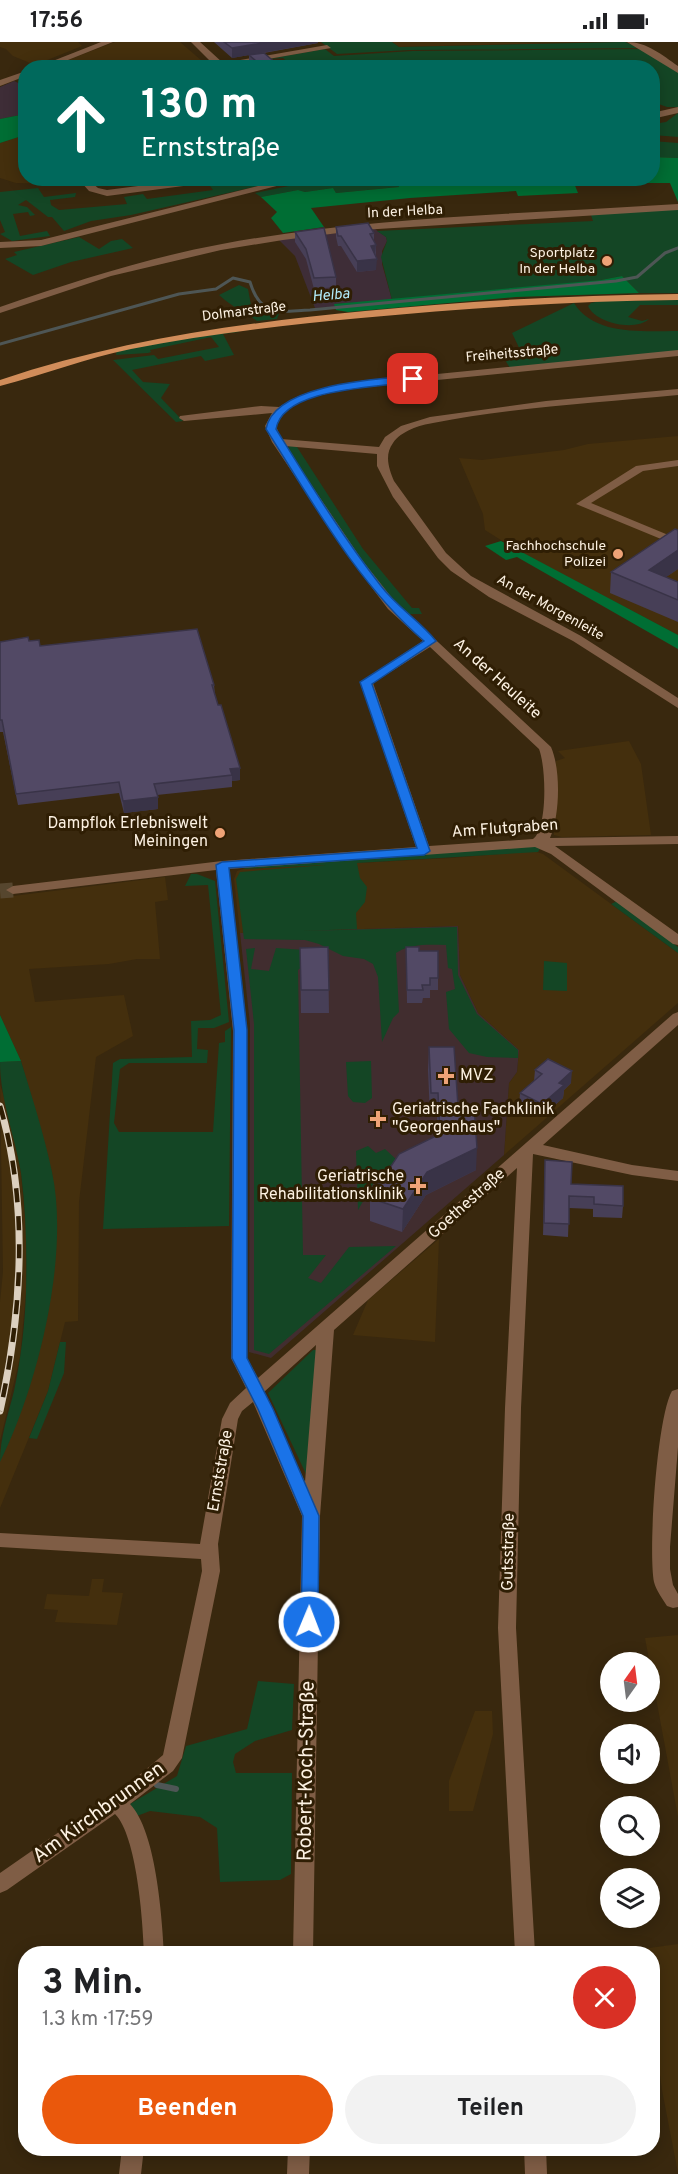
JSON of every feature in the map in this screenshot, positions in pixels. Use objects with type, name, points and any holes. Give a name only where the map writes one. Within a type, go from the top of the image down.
[{"type":"main road","name":"Dolmarstraße","points":[[0,382],[123,346],[229,328],[512,301],[678,297]]},
{"type":"street","points":[[56,60],[87,45],[109,42]]},
{"type":"street","points":[[195,42],[214,60]]},
{"type":"street","points":[[632,42],[654,52],[678,70]]},
{"type":"street","points":[[256,60],[327,48],[319,44]]},
{"type":"street","points":[[0,83],[18,76]]},
{"type":"street","points":[[660,115],[678,110]]},
{"type":"street","points":[[89,186],[95,191],[107,193],[160,186]]},
{"type":"street","points":[[0,245],[42,243],[106,225],[270,186]]},
{"type":"street","name":"In der Helba","points":[[0,310],[108,274],[204,251],[282,237],[362,227],[678,207]]},
{"type":"street","name":"Freiheitsstraße","points":[[281,410],[294,402],[316,394],[358,384],[678,353]]},
{"type":"street","points":[[281,410],[272,422],[271,429],[278,442],[383,451],[393,433],[430,420],[546,404],[678,392]]},
{"type":"street","points":[[184,418],[261,409],[281,410]]},
{"type":"street","name":"An der Heuleite","points":[[278,442],[378,589],[403,617],[540,741],[548,752],[550,770],[547,829],[546,834],[536,843]]},
{"type":"street","name":"An der Morgenleite","points":[[383,451],[386,477],[397,498],[452,568],[589,646],[678,704]]},
{"type":"street","points":[[678,463],[640,468],[582,504],[678,543]]},
{"type":"street","points":[[424,851],[366,682],[431,641]]},
{"type":"street","name":"Am Flutgraben","points":[[13,890],[222,865],[536,843],[678,840]]},
{"type":"street","points":[[536,843],[556,851],[678,941]]},
{"type":"street","points":[[222,865],[240,1030],[239,1358],[256,1391]]},
{"type":"street","name":"Goethestraße","points":[[256,1391],[678,1017]]},
{"type":"street","points":[[527,1149],[632,1170],[678,1176]]},
{"type":"street","name":"Gutsstraße","points":[[525,1946],[507,1628],[513,1407],[527,1149]]},
{"type":"street","name":"Robert-Koch-Straße","points":[[303,1946],[311,1516],[326,1329]]},
{"type":"street","name":"Robert-Koch-Straße","points":[[256,1391],[311,1516]]},
{"type":"street","name":"Ernststraße","points":[[208,1552],[230,1419],[236,1407],[256,1391]]},
{"type":"street","points":[[673,1601],[664,1584],[662,1536],[673,1415],[678,1395]]},
{"type":"street","points":[[0,1540],[208,1552]]},
{"type":"street","name":"Am Kirchbrunnen","points":[[0,1884],[116,1803],[166,1766],[172,1758],[211,1571],[208,1552]]},
{"type":"street","points":[[116,1803],[130,1817],[133,1825],[146,1884],[153,1946]]},
{"type":"street","points":[[130,2174],[132,2156]]},
{"type":"street","points":[[298,2174],[299,2156]]},
{"type":"street","points":[[535,2156],[536,2174]]},
{"type":"shaded area","points":[[0,42],[78,42],[82,46],[47,60],[23,60],[0,47]]},
{"type":"shaded area","points":[[115,42],[180,42],[201,60],[68,60]]},
{"type":"shaded area","points":[[392,42],[595,42],[399,47]]},
{"type":"shaded area","points":[[14,81],[18,83],[18,115],[0,119],[0,87]]},
{"type":"shaded area","points":[[18,137],[18,183],[0,178],[0,143]]},
{"type":"shaded area","points":[[375,229],[386,237],[387,241],[382,251],[382,264],[392,300],[335,304],[335,307],[315,308],[295,256],[278,239]]},
{"type":"shaded area","points":[[678,436],[678,635],[515,549],[485,530],[483,514],[459,458],[482,460],[564,450],[588,444]]},
{"type":"shaded area","points":[[629,741],[641,764],[651,835],[562,837],[554,835],[556,761],[565,758],[558,751]]},
{"type":"shaded area","points":[[534,851],[543,854],[678,953],[678,1003],[504,1155],[509,1083],[517,1072],[519,1050],[478,1013],[460,975],[458,926],[240,933],[234,879],[237,871],[243,869],[451,858]]},
{"type":"shaded area","points":[[165,877],[168,900],[155,902],[160,959],[29,969],[35,1002],[124,995],[133,1036],[96,1057],[79,1202],[78,1321],[65,1322],[48,1391],[0,1508],[0,1455],[43,1336],[52,1285],[56,1236],[52,1173],[21,1061],[0,1015],[0,885],[12,883],[13,896]]},
{"type":"shaded area","name":"Geriatrische Fachklinik \"Georgenhaus\"","points":[[458,926],[460,975],[478,1013],[519,1050],[517,1072],[509,1083],[504,1155],[271,1358],[249,1352],[250,1024],[240,933]]},
{"type":"shaded area","points":[[0,1084],[10,1117],[21,1173],[26,1230],[26,1292],[20,1357],[0,1441],[0,1302],[3,1272]]},
{"type":"shaded area","points":[[439,1239],[435,1342],[353,1335],[368,1300]]},
{"type":"shaded area","points":[[92,1579],[104,1579],[102,1592],[123,1593],[117,1625],[55,1622],[58,1610],[44,1609],[47,1594],[89,1596]]},
{"type":"shaded area","points":[[678,1635],[678,1817],[659,1712],[660,1652],[648,1652],[645,1638]]},
{"type":"shaded area","points":[[475,1711],[492,1711],[493,1734],[473,1811],[449,1811],[449,1781]]},
{"type":"shaded area","points":[[678,1944],[678,2173],[660,2075],[660,1946]]},
{"type":"green space","points":[[321,42],[392,42],[399,47],[625,42],[640,48],[409,50],[337,54]]},
{"type":"green space","points":[[325,49],[334,56],[412,51],[645,49],[678,72],[678,107],[660,104],[660,60],[268,59]]},
{"type":"green space","points":[[678,113],[678,137],[660,136],[660,123],[666,122]]},
{"type":"green space","points":[[18,115],[18,137],[0,143],[0,119]]},
{"type":"green space","points":[[660,142],[678,143],[678,158],[660,157]]},
{"type":"green space","points":[[660,157],[678,158],[678,202],[670,183],[660,183]]},
{"type":"green space","points":[[210,186],[258,186],[131,215],[91,221],[64,231],[52,217],[48,217],[26,200],[18,205],[27,207],[35,215],[30,216],[28,212],[13,214],[20,236],[47,231],[50,236],[12,241],[0,234],[5,232],[0,220],[0,192],[38,188],[44,197],[76,193],[75,197],[50,200],[51,205],[59,210],[127,204],[124,197],[143,194],[147,199],[213,190]]},
{"type":"green space","points":[[288,186],[399,187],[336,193],[333,188],[305,192],[298,190],[261,197],[255,193]]},
{"type":"green space","points":[[575,186],[578,193],[518,196],[516,191],[311,208],[324,227],[283,233],[271,218],[277,212],[261,197],[298,190],[305,192],[333,188],[336,193],[399,187]]},
{"type":"green space","points":[[678,208],[678,293],[639,293],[622,276],[392,300],[381,257],[387,241],[386,237],[377,231],[593,221],[591,215]]},
{"type":"green space","points":[[79,237],[99,249],[111,241],[122,239],[133,248],[71,262],[33,275],[5,259],[17,255],[14,252]]},
{"type":"green space","points":[[622,276],[639,293],[516,297],[348,312],[336,310],[334,304],[601,280]]},
{"type":"green space","points":[[239,285],[248,289],[251,305],[280,311],[277,319],[257,321],[219,295]]},
{"type":"green space","points":[[678,300],[678,305],[640,305],[628,317],[642,321],[649,319],[635,325],[607,321],[592,312],[588,306],[600,301]]},
{"type":"green space","points":[[574,303],[583,314],[607,326],[635,331],[678,331],[678,351],[510,368],[505,360],[524,358],[512,333]]},
{"type":"green space","points":[[238,330],[239,332],[223,334],[234,355],[205,361],[201,356],[132,370],[143,382],[170,384],[161,398],[183,421],[176,422],[113,360],[154,355],[158,359],[219,347],[211,337],[150,350],[151,352],[148,353],[116,355],[117,350]]},
{"type":"green space","points":[[290,445],[297,447],[363,549],[412,608],[419,608],[422,614],[405,614],[375,581],[287,450]]},
{"type":"green space","points":[[501,541],[678,635],[678,649],[517,557],[506,560],[485,546]]},
{"type":"green space","points":[[525,846],[541,847],[538,852],[357,863],[360,878],[367,887],[365,902],[356,913],[357,929],[301,931],[457,927],[458,975],[477,1014],[518,1050],[518,1058],[487,1057],[469,1053],[449,1029],[446,992],[455,989],[452,969],[448,968],[446,945],[414,946],[396,953],[399,1012],[393,1018],[382,1042],[378,977],[373,964],[364,959],[343,956],[305,940],[244,939],[236,879],[240,872],[326,865],[243,869],[253,865]]},
{"type":"green space","points":[[191,874],[215,881],[229,1022],[214,1028],[198,1028],[197,1049],[208,1050],[207,1063],[129,1063],[120,1069],[114,1123],[119,1132],[213,1132],[219,1043],[225,1042],[225,1031],[231,1027],[229,1226],[103,1229],[113,1063],[120,1059],[192,1057],[191,1021],[210,1020],[221,1015],[208,885],[185,886]]},
{"type":"green space","points":[[617,901],[678,947],[678,953],[611,904]]},
{"type":"green space","points":[[255,948],[251,969],[269,971],[276,948],[305,950],[309,961],[298,970],[303,1255],[326,1255],[308,1278],[321,1283],[349,1247],[396,1246],[269,1354],[254,1350],[254,1024],[246,949]]},
{"type":"green space","points":[[544,961],[567,963],[567,991],[543,990]]},
{"type":"green space","points":[[0,1015],[21,1061],[0,1062]]},
{"type":"green space","points":[[21,1061],[52,1172],[57,1242],[47,1320],[38,1359],[27,1396],[0,1462],[3,1435],[21,1354],[26,1262],[21,1173],[2,1090],[0,1062]]},
{"type":"green space","points":[[371,1061],[372,1098],[365,1103],[353,1102],[348,1096],[346,1062]]},
{"type":"green space","points":[[368,1146],[376,1153],[385,1149],[398,1161],[380,1172],[358,1210],[356,1151]]},
{"type":"green space","points":[[60,1342],[66,1342],[64,1373],[37,1439],[29,1438],[48,1391]]},
{"type":"green space","points":[[313,1350],[317,1350],[306,1474],[268,1393]]},
{"type":"green space","points":[[258,1681],[294,1684],[292,1730],[255,1741],[235,1754],[233,1762],[236,1773],[292,1773],[291,1874],[280,1880],[220,1882],[217,1828],[200,1817],[150,1811],[137,1816],[130,1804],[177,1776],[186,1746],[247,1729]]},
{"type":"building","points":[[224,42],[269,42],[232,48]]},
{"type":"building","points":[[264,53],[272,60],[255,60],[249,55]]},
{"type":"building","points":[[368,223],[374,233],[370,234],[376,245],[371,246],[377,259],[357,261],[341,236],[338,236],[336,227]]},
{"type":"building","points":[[324,228],[336,277],[314,278],[306,249],[295,232]]},
{"type":"building","points":[[675,529],[678,530],[678,550],[649,570],[678,582],[678,600],[611,572]]},
{"type":"building","points":[[197,629],[218,705],[221,705],[240,768],[230,769],[232,775],[154,784],[158,797],[123,801],[119,782],[16,794],[2,720],[0,720],[0,642],[28,637],[29,641],[39,640],[40,646]]},
{"type":"building","points":[[328,947],[329,990],[301,990],[300,948]]},
{"type":"building","points":[[406,947],[419,947],[419,951],[438,951],[438,978],[430,978],[430,985],[422,985],[423,990],[407,990]]},
{"type":"building","points":[[429,1047],[454,1047],[458,1106],[474,1106],[477,1148],[427,1172],[403,1209],[370,1198],[399,1154],[440,1134],[438,1093],[431,1093]]},
{"type":"building","points":[[548,1059],[572,1071],[559,1083],[564,1085],[542,1104],[520,1093],[542,1074],[535,1070]]},
{"type":"building","points":[[545,1160],[572,1162],[571,1184],[623,1186],[623,1206],[594,1204],[594,1197],[569,1196],[569,1224],[544,1223]]},
{"type":"waterway","name":"Helba","points":[[0,344],[179,294],[216,289],[233,278],[250,282],[260,302],[272,310],[310,310],[616,281],[637,277],[665,253],[678,248]]},
{"type":"waterway","points":[[157,1785],[176,1789]]},
{"type":"tunnel","points":[[0,891],[13,890]]},
{"type":"railway","points":[[0,1106],[9,1143],[19,1220],[17,1297],[8,1374],[0,1411]]},
{"type":"place","name":"Sportplatz In der Helba","points":[[607,261]]},
{"type":"place","name":"Fachhochschule Polizei","points":[[618,554]]},
{"type":"place","name":"Dampflok Erlebniswelt Meiningen","points":[[220,833]]},
{"type":"place","name":"MVZ","points":[[446,1076]]},
{"type":"place","name":"Geriatrische Fachklinik \"Georgenhaus\"","points":[[378,1119]]},
{"type":"place","name":"Geriatrische Rehabilitationsklinik","points":[[418,1186]]},
{"type":"route","points":[[309,1622],[311,1516],[265,1409],[239,1358],[240,1030],[229,910],[222,865],[424,851],[366,682],[431,641],[403,617],[378,589],[319,506],[271,429],[273,419],[286,406],[316,394],[358,384],[413,379]]}]
